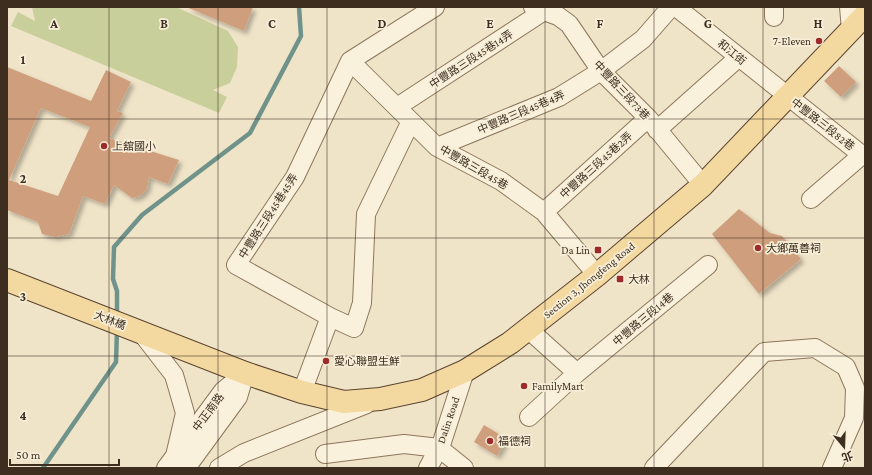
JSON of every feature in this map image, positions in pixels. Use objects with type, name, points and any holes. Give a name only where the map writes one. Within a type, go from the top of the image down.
[{"type":"main road","name":"Section 3, Jhongfeng Road","points":[[245,373],[302,392],[344,402],[380,399],[422,390],[465,371],[510,343],[528,329],[597,274],[703,185],[858,22]]},
{"type":"main road","name":"大林橋","points":[[7,280],[245,373]]},
{"type":"street","points":[[350,61],[435,7]]},
{"type":"street","name":"中豐路三段45巷4弄","points":[[437,147],[559,97],[601,71],[643,39],[671,7]]},
{"type":"street","name":"和江街","points":[[676,7],[787,96]]},
{"type":"street","points":[[849,7],[858,22]]},
{"type":"street","name":"中豐路三段73巷","points":[[538,9],[558,16],[568,24],[601,71],[653,124],[703,185]]},
{"type":"street","name":"中豐路三段45巷14弄","points":[[397,107],[538,9]]},
{"type":"street","name":"中豐路三段45巷2弄","points":[[544,212],[739,57]]},
{"type":"street","name":"中豐路三段45巷","points":[[350,61],[437,147],[501,181],[544,212],[597,274]]},
{"type":"street","name":"中豐路三段45巷45弄","points":[[330,317],[236,265],[294,177],[350,61]]},
{"type":"street","name":"中豐路三段82巷","points":[[787,96],[862,155],[811,199]]},
{"type":"street","points":[[302,392],[330,317],[354,328],[362,303],[366,214],[411,121]]},
{"type":"street","name":"中豐路三段14巷","points":[[529,417],[578,373],[708,265]]},
{"type":"street","points":[[528,329],[578,373]]},
{"type":"street","points":[[140,331],[174,375],[185,413],[175,464]]},
{"type":"street","points":[[654,468],[764,352],[815,348],[846,367],[855,388],[854,418],[832,468]]},
{"type":"street","name":"Dalin Road","points":[[428,468],[442,442],[465,371]]},
{"type":"street","name":"中正南路","points":[[175,464],[223,391],[245,373]]},
{"type":"street","points":[[229,465],[244,453],[380,399]]},
{"type":"street","points":[[325,454],[404,444],[439,448],[464,468]]},
{"type":"green space","points":[[32,7],[176,7],[228,31],[238,47],[237,67],[230,83],[213,90],[227,97],[219,113],[11,26],[18,12],[35,21]]},
{"type":"building","points":[[186,7],[253,7],[244,31]]},
{"type":"building","points":[[839,66],[856,82],[841,97],[824,81]]},
{"type":"building","points":[[7,67],[91,101],[106,70],[131,82],[117,111],[123,113],[109,138],[179,160],[168,184],[149,177],[147,189],[140,196],[132,198],[114,185],[105,204],[83,196],[69,234],[55,237],[42,234],[38,222],[7,210]],"holes":[[[41,108],[90,127],[58,196],[9,180]]]},
{"type":"building","name":"大鄉萬善祠","points":[[739,209],[770,233],[782,236],[801,259],[759,294],[712,234]]},
{"type":"building","name":"福德祠","points":[[484,425],[507,439],[497,456],[474,442]]},
{"type":"waterway","points":[[117,316],[117,291],[113,279],[114,247],[142,215],[250,133],[301,36],[299,7]]},
{"type":"waterway","points":[[43,468],[116,362],[117,329]]},
{"type":"place","name":"7-Eleven","points":[[819,41]]},
{"type":"place","name":"上舘國小","points":[[104,146]]},
{"type":"place","name":"大鄉萬善祠","points":[[758,248]]},
{"type":"place","name":"Da Lin","points":[[598,250]]},
{"type":"place","name":"大林","points":[[620,279]]},
{"type":"place","name":"愛心聯盟生鮮","points":[[326,361]]},
{"type":"place","name":"FamilyMart","points":[[524,386]]},
{"type":"place","name":"福德祠","points":[[490,441]]}]
